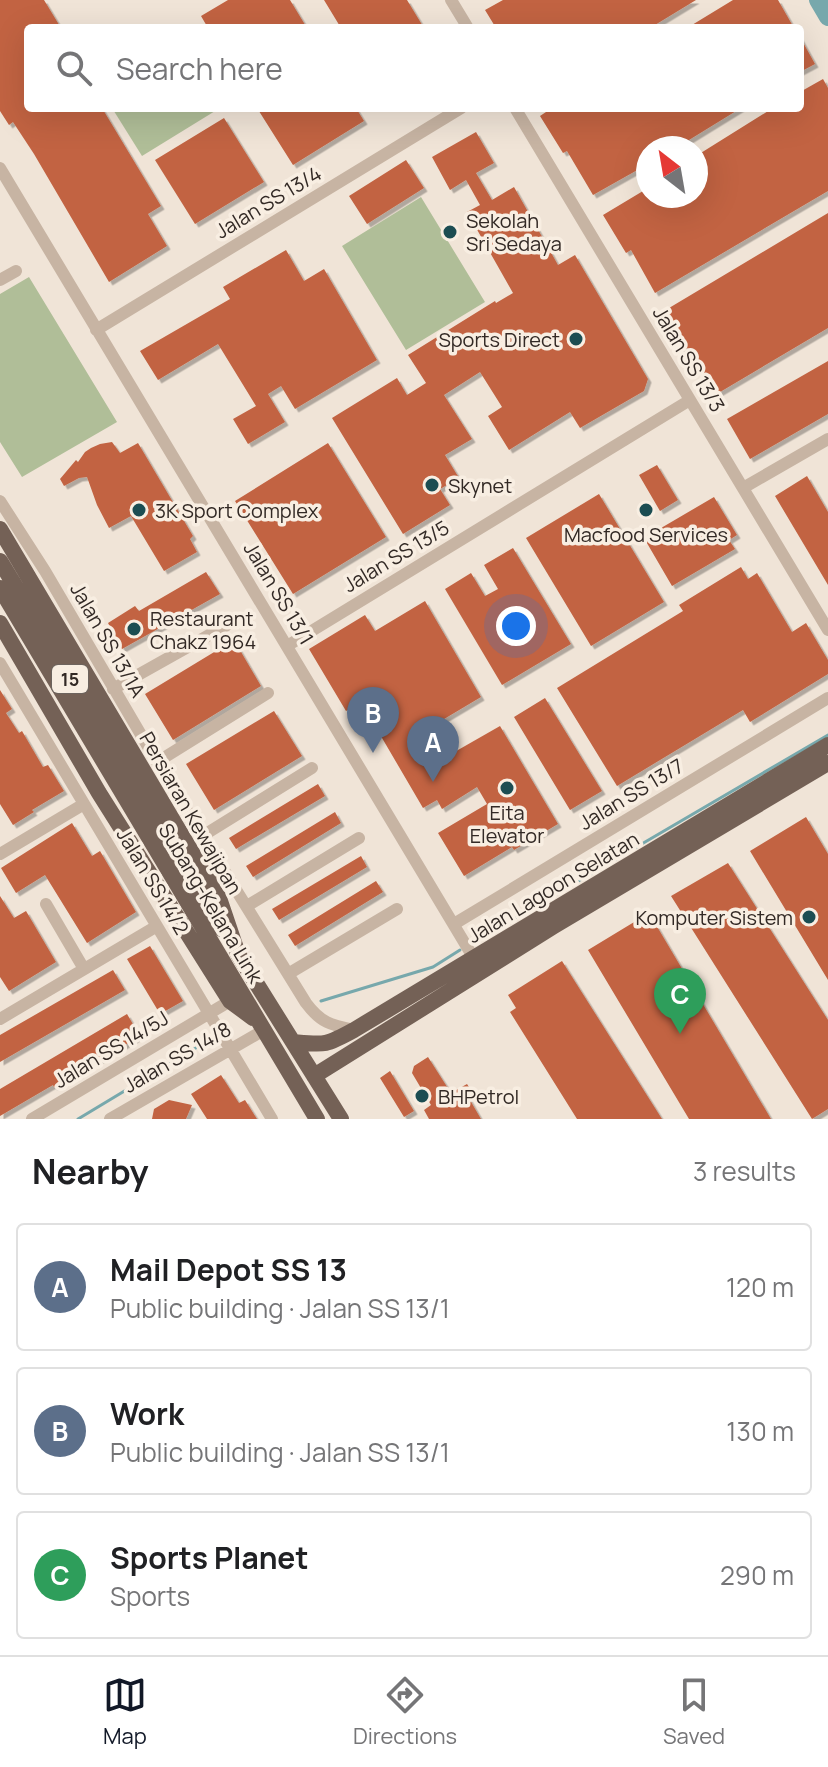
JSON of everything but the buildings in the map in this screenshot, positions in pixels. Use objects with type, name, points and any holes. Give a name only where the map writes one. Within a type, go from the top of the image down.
[{"type":"main road","name":"Persiaran Kewajipan","points":[[1,531],[219,898],[238,954],[341,1119]]},
{"type":"main road","name":"15","points":[[0,561],[134,800]]},
{"type":"main road","name":"15","points":[[0,588],[134,800]]},
{"type":"main road","points":[[0,623],[99,793],[230,1001],[262,1027],[317,1119]]},
{"type":"main road","name":"Jalan Lagoon Selatan","points":[[293,1042],[331,1043],[828,745]]},
{"type":"main road","name":"Jalan Lagoon Selatan","points":[[314,1076],[565,919],[828,763]]},
{"type":"main road","name":"Subang-Kelana Link","points":[[134,800],[238,954]]},
{"type":"main road","name":"Subang-Kelana Link","points":[[134,800],[262,1027]]},
{"type":"street","points":[[451,0],[466,24]]},
{"type":"street","name":"Jalan SS 13/4","points":[[96,330],[454,112]]},
{"type":"street","name":"Jalan SS 13/3","points":[[517,112],[828,630]]},
{"type":"street","name":"Jalan SS 13/1","points":[[0,168],[473,957]]},
{"type":"street","points":[[0,280],[16,271]]},
{"type":"street","name":"Jalan SS 13/5","points":[[287,646],[690,400]]},
{"type":"street","points":[[743,488],[828,439]]},
{"type":"street","name":"Jalan SS 13/1A","points":[[0,501],[306,1003],[322,1021],[354,1030]]},
{"type":"street","points":[[113,689],[227,625]]},
{"type":"street","name":"Jalan SS 14/2","points":[[0,663],[272,1119]]},
{"type":"street","points":[[157,762],[268,693]]},
{"type":"street","name":"Jalan SS 13/7","points":[[454,924],[828,698]]},
{"type":"street","points":[[219,898],[204,835],[312,768]]},
{"type":"street","points":[[0,838],[4,852],[84,804]]},
{"type":"street","points":[[247,906],[359,838]]},
{"type":"street","points":[[46,904],[84,969]]},
{"type":"street","points":[[288,974],[397,909]]},
{"type":"street","points":[[0,1019],[157,926]]},
{"type":"street","name":"Jalan SS 14/5J","points":[[32,1119],[230,1001]]},
{"type":"street","name":"Jalan SS 14/8","points":[[110,1119],[262,1027]]},
{"type":"green space","points":[[114,112],[214,112],[142,156]]},
{"type":"green space","points":[[421,197],[485,302],[406,350],[342,246]]},
{"type":"green space","points":[[29,277],[117,422],[22,477],[0,442],[0,294]]},
{"type":"waterway","points":[[818,0],[828,17]]},
{"type":"waterway","points":[[474,942],[828,735]]},
{"type":"waterway","points":[[321,1001],[433,967],[460,950]]},
{"type":"waterway","points":[[78,1119],[214,1037]]},
{"type":"place","name":"Sekolah Sri Sedaya","points":[[450,232]]},
{"type":"place","name":"Sports Direct","points":[[576,339]]},
{"type":"place","name":"Skynet","points":[[432,485]]},
{"type":"place","name":"3K Sport Complex","points":[[139,510]]},
{"type":"place","name":"Macfood Services","points":[[646,510]]},
{"type":"place","name":"Restaurant Chakz 1964","points":[[134,629]]},
{"type":"place","name":"Work","points":[[373,753]]},
{"type":"place","name":"Mail Depot SS 13","points":[[433,782]]},
{"type":"place","name":"Eita Elevator","points":[[507,788]]},
{"type":"place","name":"Komputer Sistem","points":[[809,917]]},
{"type":"place","name":"Sports Planet","points":[[680,1034]]},
{"type":"place","name":"BHPetrol","points":[[422,1096]]}]
